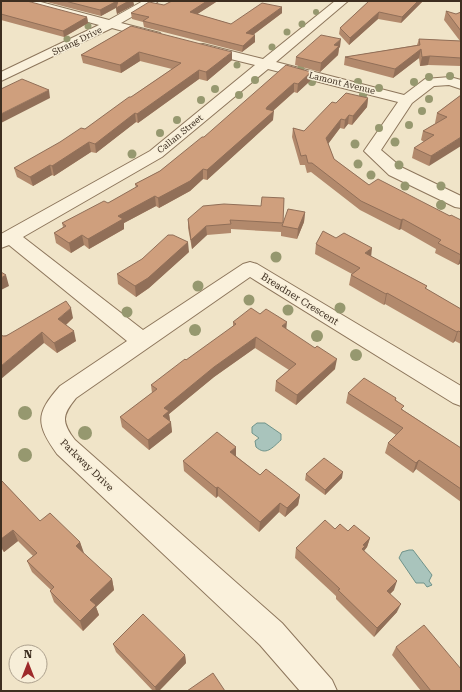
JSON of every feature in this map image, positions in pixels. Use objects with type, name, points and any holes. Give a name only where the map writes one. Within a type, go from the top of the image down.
[{"type":"street","points":[[23,1],[165,38]]},
{"type":"street","name":"Strang Drive","points":[[1,77],[111,24],[152,1]]},
{"type":"street","name":"Callan Street","points":[[6,240],[156,154],[342,1]]},
{"type":"street","name":"Lamont Avenue","points":[[188,44],[407,100]]},
{"type":"street","points":[[461,85],[450,81],[430,82],[407,100],[372,151],[395,171],[461,203]]},
{"type":"street","points":[[6,240],[143,342]]},
{"type":"street","name":"Breadner Crescent","points":[[143,342],[250,268],[461,397]]},
{"type":"street","name":"Parkway Drive","points":[[143,342],[68,392],[58,404],[52,419],[52,427],[66,448],[271,634],[321,691]]},
{"type":"water","points":[[257,423],[265,423],[281,434],[281,440],[269,450],[263,451],[256,447],[255,441],[259,438],[252,433],[252,427]]},
{"type":"water","points":[[413,550],[432,575],[429,581],[432,585],[427,587],[424,583],[416,583],[399,558],[402,552]]},
{"type":"building","points":[[1,1],[27,1],[87,17],[63,31],[1,14]]},
{"type":"building","points":[[65,1],[117,1],[100,10]]},
{"type":"building","points":[[118,1],[129,1],[116,8]]},
{"type":"building","points":[[172,1],[207,1],[190,12],[231,24],[262,3],[282,7],[246,33],[255,35],[243,46],[143,21],[149,17],[131,13],[149,2],[164,5]]},
{"type":"building","points":[[369,1],[418,1],[402,17],[379,12],[350,38],[340,28]]},
{"type":"building","points":[[446,11],[456,14],[461,12],[461,31]]},
{"type":"building","points":[[131,26],[232,52],[206,72],[199,70],[137,114],[135,113],[95,144],[89,142],[52,166],[50,165],[30,177],[14,168],[60,142],[81,128],[85,129],[129,97],[181,63],[139,52],[120,65],[81,55]]},
{"type":"building","points":[[321,35],[341,39],[334,45],[339,46],[321,63],[296,57]]},
{"type":"building","points":[[419,39],[461,41],[461,58],[430,56],[422,57],[421,49],[395,69],[345,57],[420,45]]},
{"type":"building","points":[[286,65],[311,72],[298,84],[294,83],[267,107],[266,109],[274,111],[207,170],[203,169],[190,181],[158,198],[155,196],[118,216],[123,219],[88,239],[82,235],[69,243],[54,233],[66,226],[62,223],[104,201],[108,203],[138,186],[135,184],[160,171],[202,137],[204,137]]},
{"type":"building","points":[[22,79],[49,90],[1,114],[1,89]]},
{"type":"building","points":[[346,93],[368,98],[353,116],[349,115],[345,120],[341,119],[326,138],[334,159],[369,185],[378,179],[450,216],[451,215],[461,220],[461,255],[438,243],[441,240],[403,219],[401,220],[361,201],[312,163],[308,163],[306,155],[301,156],[293,128],[304,131],[332,102],[336,103]]},
{"type":"building","points":[[461,95],[461,137],[431,156],[414,148],[434,135],[423,131],[447,117],[437,113]]},
{"type":"building","points":[[262,197],[284,198],[283,223],[230,220],[231,224],[206,226],[191,240],[188,219],[203,206],[224,204],[261,206]]},
{"type":"building","points":[[288,209],[305,212],[298,229],[282,226]]},
{"type":"building","points":[[323,231],[336,238],[344,233],[372,248],[365,253],[427,286],[425,288],[461,309],[461,332],[457,332],[351,275],[360,268],[316,244]]},
{"type":"building","points":[[168,235],[173,235],[188,242],[148,278],[135,286],[117,274],[142,259]]},
{"type":"building","points":[[1,272],[6,275],[1,278]]},
{"type":"building","points":[[66,301],[71,308],[58,319],[74,331],[54,343],[42,332],[1,366],[1,335],[6,336]]},
{"type":"building","points":[[251,308],[260,314],[266,309],[287,322],[282,326],[315,348],[317,346],[337,359],[297,395],[276,381],[296,364],[256,337],[214,367],[164,408],[169,411],[163,416],[171,422],[148,440],[120,417],[157,389],[151,385],[185,359],[186,360],[236,324],[233,322]]},
{"type":"building","points":[[364,378],[396,398],[395,400],[404,406],[401,409],[461,448],[461,489],[419,460],[416,463],[388,443],[403,428],[348,393]]},
{"type":"building","points":[[217,432],[236,447],[230,452],[260,475],[266,469],[300,495],[287,508],[280,503],[260,522],[218,487],[216,488],[183,461]]},
{"type":"building","points":[[324,458],[343,472],[325,490],[306,474]]},
{"type":"building","points":[[1,480],[40,521],[50,513],[80,542],[76,546],[112,579],[90,600],[96,605],[80,621],[50,591],[54,587],[27,561],[37,553],[13,530],[1,539]]},
{"type":"building","points":[[325,520],[335,529],[340,524],[348,531],[354,525],[370,538],[363,545],[365,546],[362,549],[397,581],[387,591],[401,604],[377,628],[338,590],[340,589],[296,548]]},
{"type":"building","points":[[143,614],[185,655],[155,687],[113,644]]},
{"type":"building","points":[[424,625],[461,669],[461,691],[431,691],[396,647]]},
{"type":"building","points":[[213,673],[225,691],[187,691]]}]
